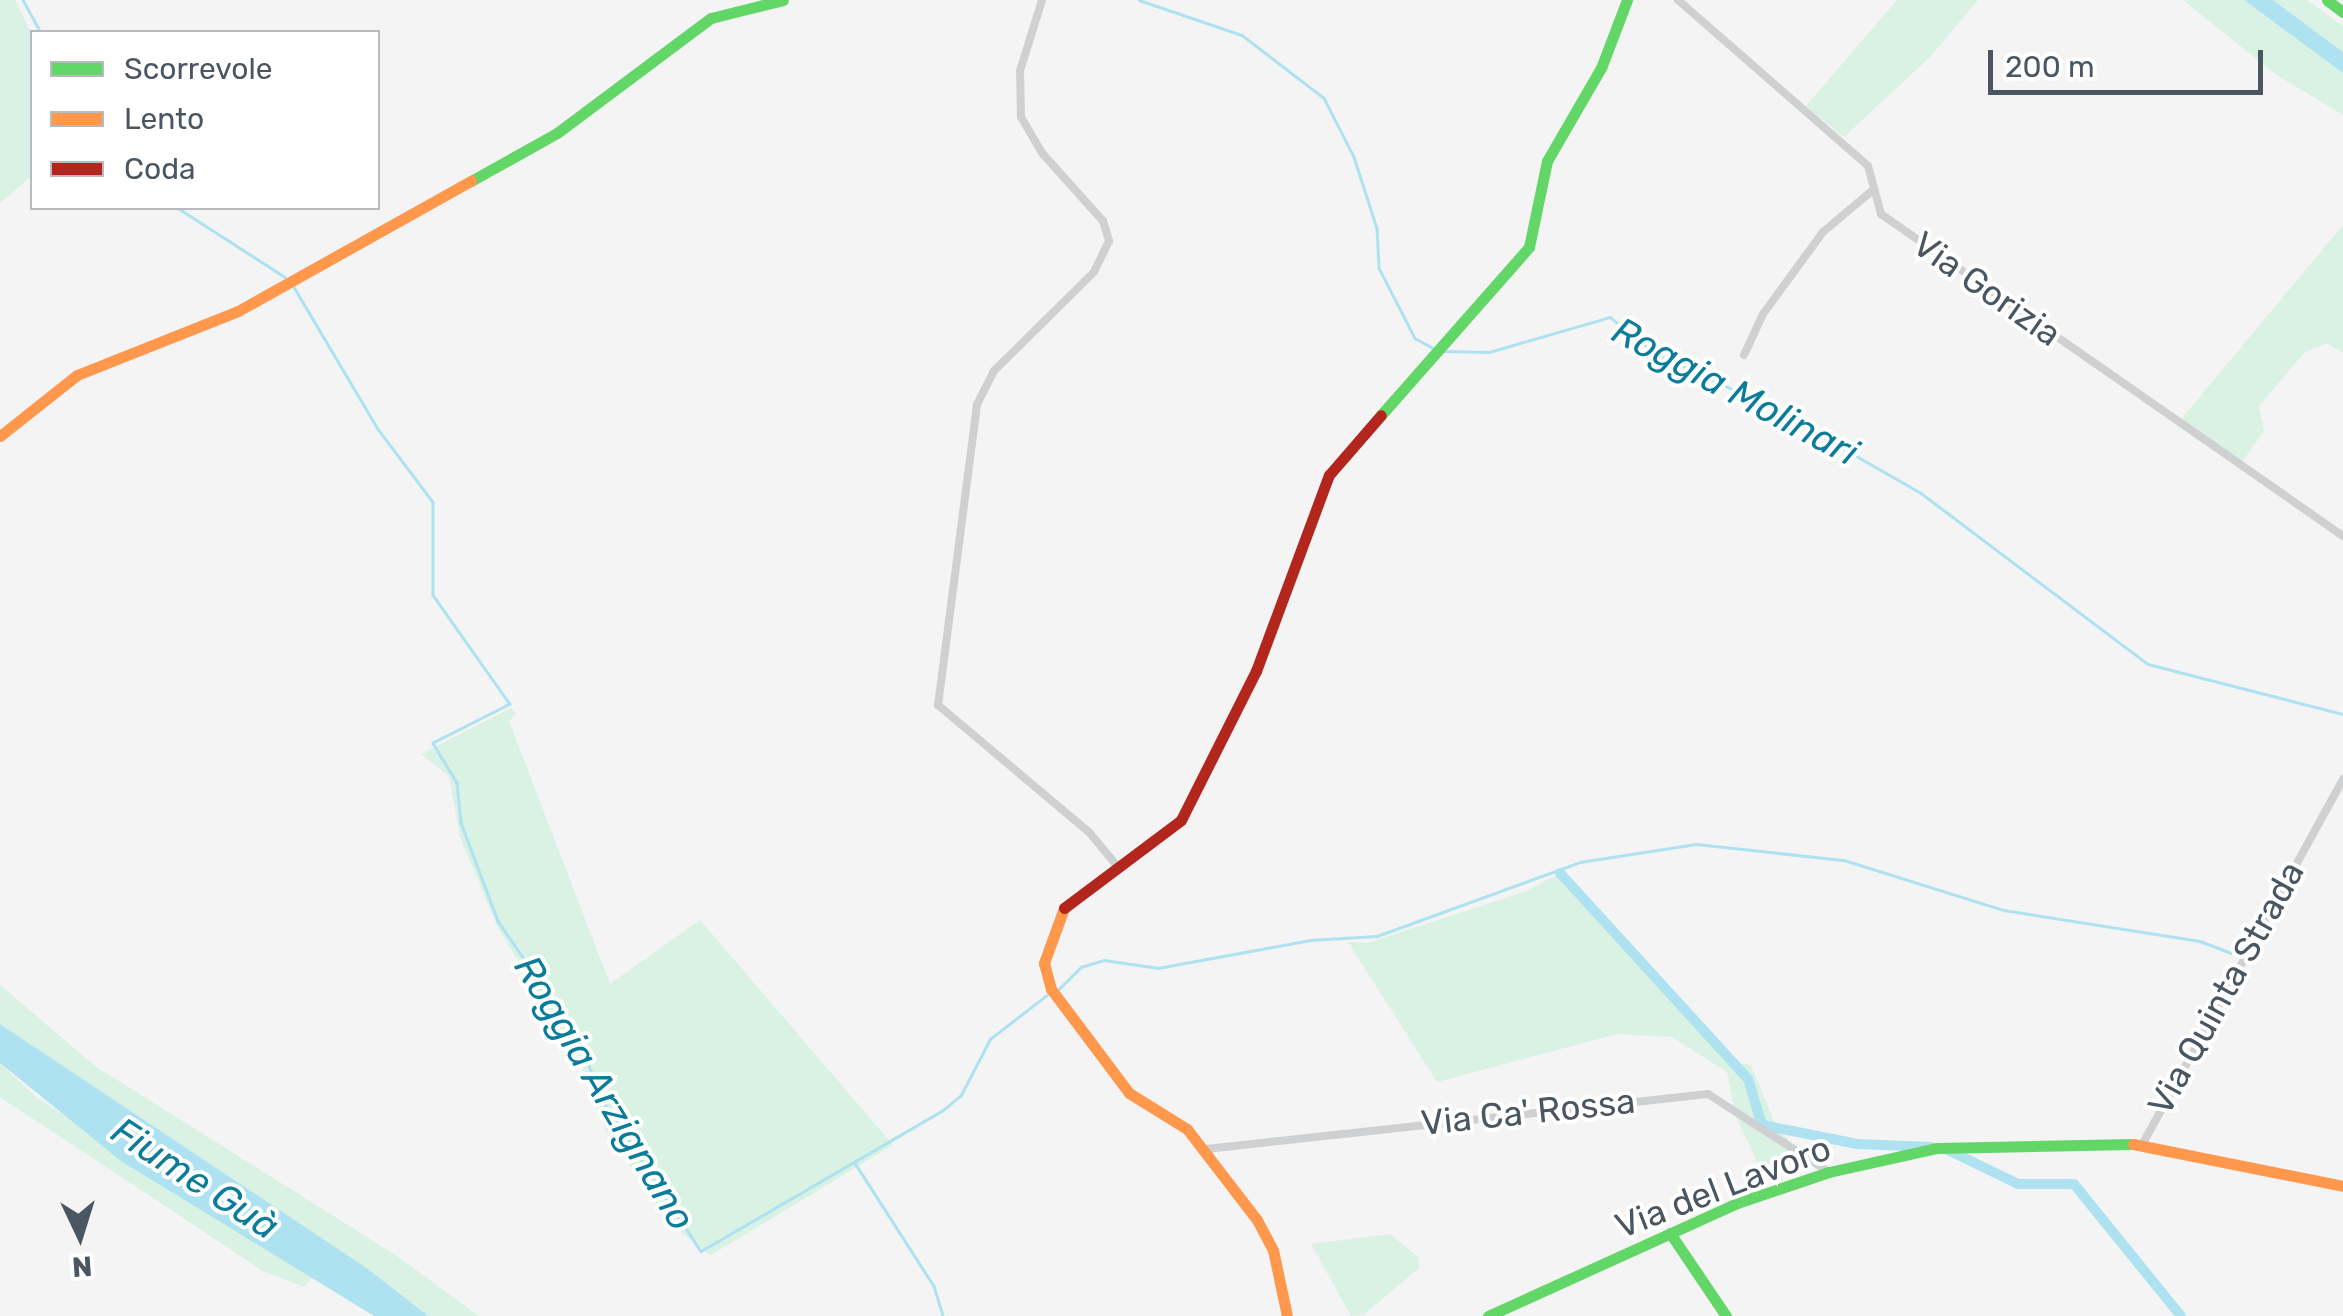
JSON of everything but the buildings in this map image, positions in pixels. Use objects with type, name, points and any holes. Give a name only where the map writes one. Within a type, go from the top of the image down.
[{"type":"street","points":[[0,436],[77,375],[238,312],[557,133],[711,18],[784,0]]},
{"type":"street","points":[[1042,0],[1020,71],[1021,117],[1042,153],[1103,221],[1109,241],[1094,272],[994,371],[977,405],[938,705],[1089,832],[1118,867]]},
{"type":"street","points":[[1287,1316],[1273,1250],[1206,1150],[1187,1129],[1129,1093],[1050,988],[1044,963],[1059,912],[1181,820],[1256,671],[1329,474],[1529,248],[1547,161],[1594,84],[1627,0]]},
{"type":"street","name":"Via Gorizia","points":[[1678,0],[1868,166],[1881,214],[2343,536]]},
{"type":"street","points":[[2327,0],[2343,12]]},
{"type":"street","points":[[1744,354],[1763,314],[1823,232],[1874,189]]},
{"type":"street","name":"Via Quinta Strada","points":[[2142,1145],[2343,779]]},
{"type":"street","name":"Via Ca' Rossa","points":[[1206,1150],[1708,1094],[1829,1172]]},
{"type":"street","name":"Via del Lavoro","points":[[1488,1316],[1670,1233],[1829,1172],[1988,1144],[2142,1145],[2343,1186]]},
{"type":"street","points":[[1670,1233],[1726,1316]]},
{"type":"green space","points":[[0,0],[15,0],[30,30],[30,178],[0,203]]},
{"type":"green space","points":[[1897,0],[1978,0],[1931,56],[1844,137],[1806,106]]},
{"type":"green space","points":[[2183,0],[2244,0],[2343,73],[2343,115],[2275,74]]},
{"type":"green space","points":[[2273,0],[2307,0],[2343,26],[2343,52]]},
{"type":"green space","points":[[2343,225],[2343,353],[2327,343],[2305,352],[2259,406],[2264,431],[2239,466],[2178,423]]},
{"type":"green space","points":[[511,708],[516,714],[509,721],[610,984],[700,920],[893,1145],[711,1255],[669,1223],[605,1129],[579,1059],[498,928],[460,837],[449,776],[421,754]]},
{"type":"green space","points":[[1564,871],[1613,935],[1735,1062],[1751,1065],[1774,1121],[1797,1152],[1764,1177],[1735,1114],[1727,1072],[1672,1037],[1617,1034],[1437,1082],[1348,942],[1367,943],[1524,892]]},
{"type":"green space","points":[[0,985],[95,1066],[394,1254],[479,1316],[428,1316],[368,1269],[0,1024]]},
{"type":"green space","points":[[0,1063],[36,1097],[314,1276],[304,1287],[263,1271],[0,1097]]},
{"type":"green space","points":[[1390,1234],[1419,1258],[1419,1268],[1363,1315],[1351,1316],[1311,1244]]},
{"type":"water","points":[[2244,0],[2273,0],[2343,52],[2343,73]]},
{"type":"water","name":"Fiume Guà","points":[[0,1024],[368,1269],[428,1316],[374,1316],[121,1161],[0,1063]]},
{"type":"waterway","name":"Roggia Arzignano","points":[[23,0],[40,30]]},
{"type":"waterway","name":"Roggia Molinari","points":[[1139,0],[1242,35],[1324,98],[1354,157],[1377,228],[1379,268],[1415,338],[1435,349]]},
{"type":"waterway","name":"Roggia Arzignano","points":[[181,210],[285,277]]},
{"type":"waterway","name":"Roggia Arzignano","points":[[294,287],[378,429],[433,502],[433,595],[510,704],[433,743],[457,783],[461,823],[498,921],[575,1033],[606,1106],[701,1251],[942,1111],[961,1095],[990,1039],[1047,995]]},
{"type":"waterway","name":"Roggia Molinari","points":[[1443,351],[1489,352],[1610,317],[1656,354],[1771,407],[1921,493],[2148,664],[2343,714]]},
{"type":"waterway","points":[[1059,989],[1081,967],[1104,960],[1158,968],[1310,940],[1377,936],[1580,862],[1696,844],[1844,860],[2004,910],[2200,941],[2231,953]]},
{"type":"waterway","name":"Roggia Arzignano","points":[[1560,873],[1748,1079],[1762,1125],[1857,1144],[1931,1147]]},
{"type":"waterway","name":"Roggia Arzignano","points":[[1948,1150],[2018,1184],[2074,1184],[2181,1316]]},
{"type":"waterway","points":[[855,1163],[934,1286],[943,1316]]},
{"type":"traffic: fast","points":[[471,181],[557,133],[711,18],[783,0]]},
{"type":"traffic: fast","points":[[1381,415],[1529,247],[1547,161],[1601,68],[1627,0]]},
{"type":"traffic: fast","points":[[2327,0],[2343,12]]},
{"type":"traffic: fast","points":[[1488,1316],[1737,1203],[1829,1172],[1937,1148],[2133,1144]]},
{"type":"traffic: fast","points":[[1670,1233],[1726,1316]]},
{"type":"traffic: slow","points":[[0,436],[77,375],[238,311],[471,181]]},
{"type":"traffic: slow","points":[[1064,908],[1044,963],[1051,989],[1129,1093],[1187,1129],[1257,1220],[1273,1250],[1287,1316]]},
{"type":"traffic: slow","points":[[2133,1144],[2343,1186]]},
{"type":"traffic: jam","points":[[1064,908],[1181,820],[1256,671],[1329,475],[1381,415]]}]
